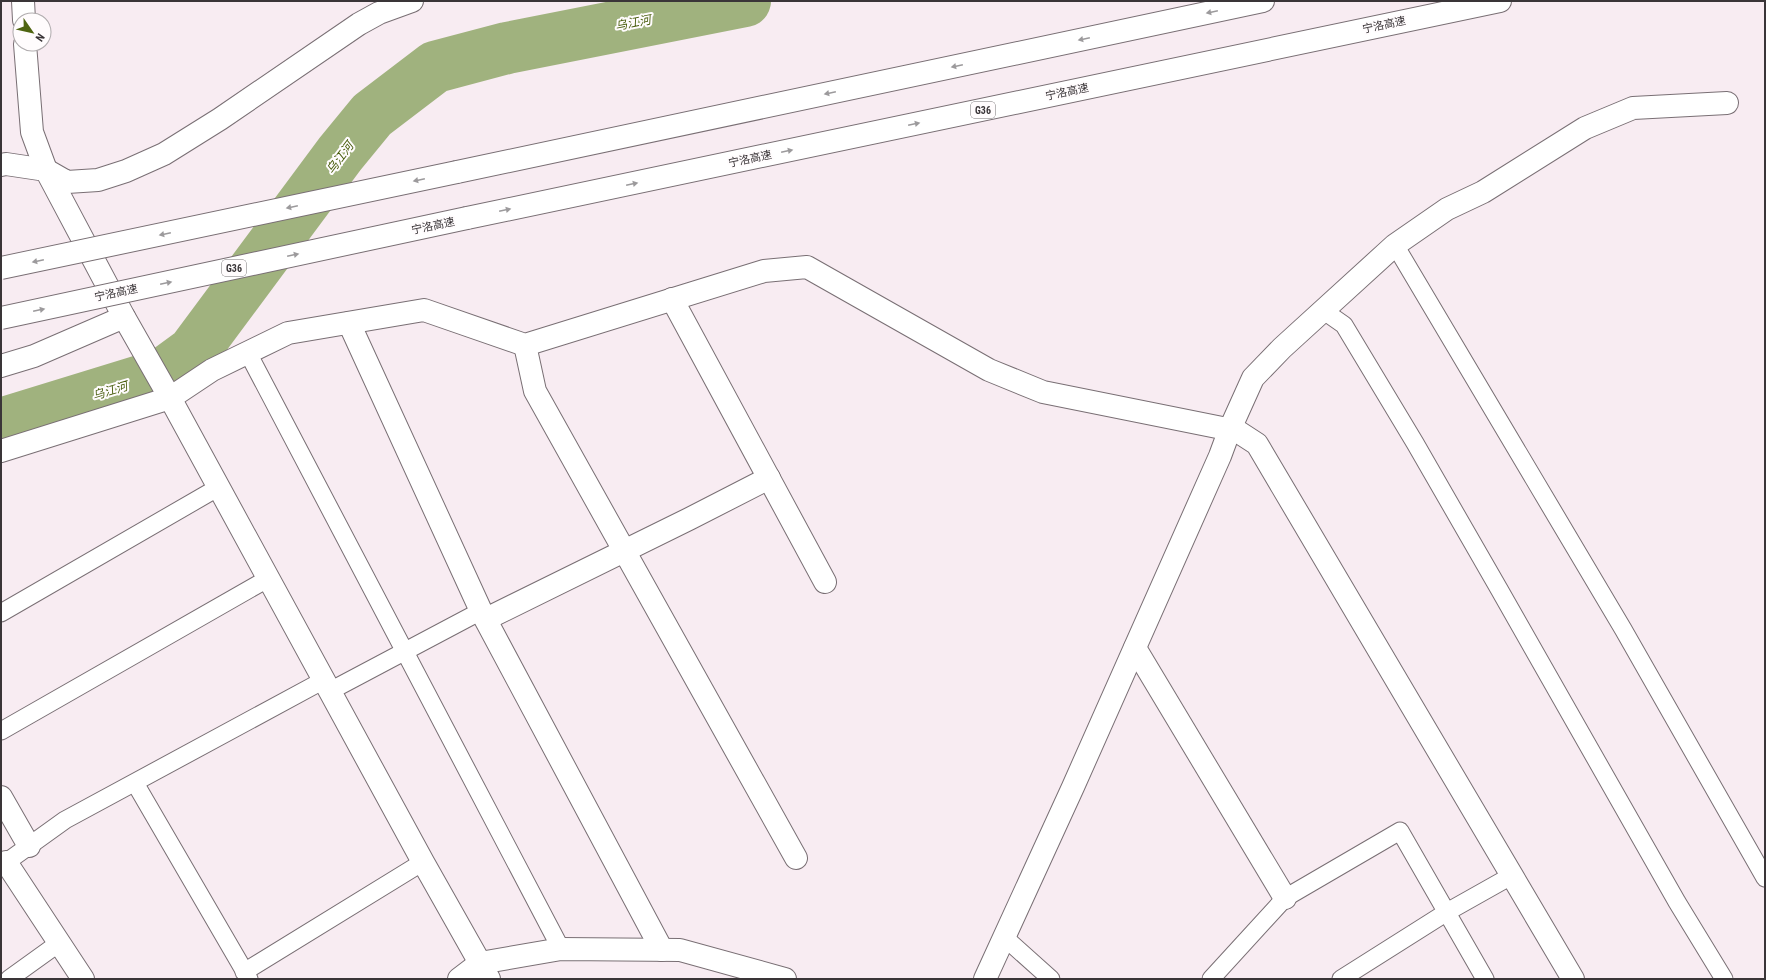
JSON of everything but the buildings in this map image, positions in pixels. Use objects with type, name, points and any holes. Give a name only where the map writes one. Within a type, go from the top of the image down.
[{"type":"main road","points":[[23,1],[24,12]]},
{"type":"main road","points":[[1,165],[6,164],[46,170],[67,182],[98,180],[126,171],[164,154],[220,119],[360,24],[379,13],[412,1]]},
{"type":"main road","points":[[1,268],[1263,1]]},
{"type":"main road","name":"宁洛高速","points":[[1,318],[467,218],[1500,1]]},
{"type":"main road","points":[[26,52],[32,132],[46,170],[124,317],[219,487],[484,971]]},
{"type":"main road","points":[[985,979],[1135,648],[1253,378],[1282,348],[1395,245],[1447,209],[1483,192],[1585,128],[1632,108],[1727,103]]},
{"type":"main road","points":[[1,451],[170,398],[212,370],[288,333],[424,310],[525,345],[764,271],[807,267],[989,370],[1043,392],[1230,429],[1237,431],[1257,444],[1573,979]]},
{"type":"main road","points":[[672,299],[825,582]]},
{"type":"main road","points":[[1,366],[34,356],[124,317]]},
{"type":"main road","points":[[349,323],[484,615],[662,950]]},
{"type":"main road","points":[[525,345],[535,391],[796,858]]},
{"type":"main road","points":[[484,615],[624,551],[769,478]]},
{"type":"main road","points":[[1135,648],[1285,898]]},
{"type":"main road","points":[[1,797],[29,846]]},
{"type":"main road","points":[[4,864],[60,943],[83,979]]},
{"type":"main road","points":[[459,979],[562,949],[680,950],[785,979]]},
{"type":"lane","points":[[1395,245],[1623,629],[1765,878]]},
{"type":"lane","points":[[1324,311],[1344,325],[1499,589],[1677,902],[1724,979]]},
{"type":"lane","points":[[248,353],[562,949]]},
{"type":"lane","points":[[1,613],[219,487]]},
{"type":"lane","points":[[1,731],[269,578]]},
{"type":"lane","points":[[4,864],[66,820],[135,783],[327,685],[484,615]]},
{"type":"lane","points":[[135,783],[247,975],[423,862]]},
{"type":"lane","points":[[1211,979],[1285,898],[1400,831],[1485,979]]},
{"type":"lane","points":[[1340,979],[1447,912],[1511,876]]},
{"type":"lane","points":[[1004,937],[1051,979]]},
{"type":"lane","points":[[9,979],[60,943]]},
{"type":"waterway","name":"乌江河","points":[[1,424],[163,374],[193,352],[340,154],[372,115],[435,67],[507,48],[745,1]]}]
